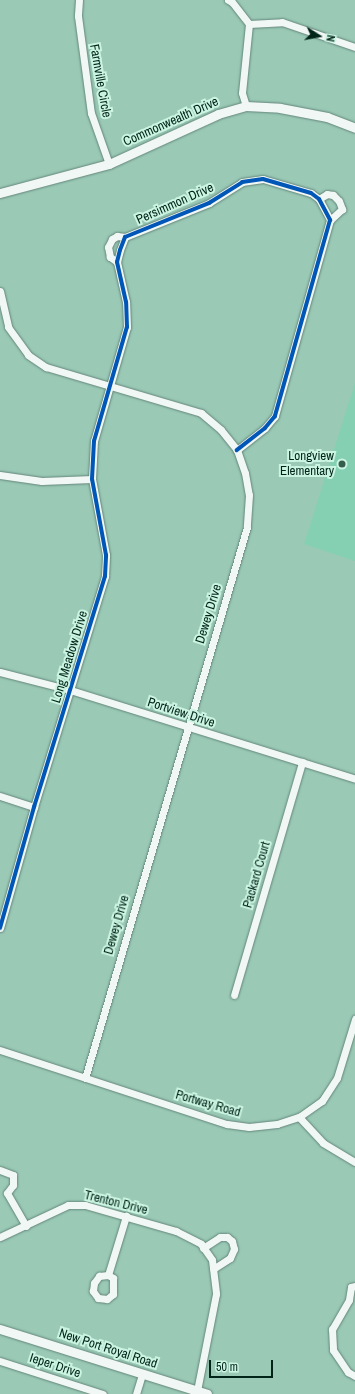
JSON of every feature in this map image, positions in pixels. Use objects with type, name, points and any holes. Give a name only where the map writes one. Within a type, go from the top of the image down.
[{"type":"street","name":"Farmville Circle","points":[[79,0],[78,16],[91,113],[109,164]]},
{"type":"street","points":[[228,0],[232,2],[249,24],[242,93],[246,106]]},
{"type":"street","points":[[249,24],[282,22],[355,47]]},
{"type":"street","name":"Commonwealth Drive","points":[[0,193],[109,164],[218,114],[246,106],[280,108],[327,117],[355,128]]},
{"type":"street","name":"Persimmon Drive","points":[[117,262],[110,257],[108,247],[112,239],[126,237],[209,203],[242,182],[263,179],[311,193],[319,198],[327,194],[333,195],[339,201],[342,209],[330,220],[275,416],[265,428],[237,450]]},
{"type":"street","points":[[319,198],[330,220]]},
{"type":"street","name":"Persimmon Drive","points":[[110,387],[127,327],[126,302],[117,262],[126,237]]},
{"type":"street","name":"Dewey Drive","points":[[0,291],[8,327],[28,355],[46,367],[201,413],[221,430],[237,450],[245,474],[249,495],[247,527],[85,1078]]},
{"type":"street","name":"Long Meadow Drive","points":[[0,925],[34,807],[105,576],[106,555],[92,479],[94,441],[110,387]]},
{"type":"street","points":[[0,475],[42,481],[92,479]]},
{"type":"street","name":"Portview Drive","points":[[0,672],[70,690],[187,728],[355,779]]},
{"type":"street","name":"Packard Court","points":[[234,995],[302,762]]},
{"type":"street","points":[[0,796],[34,807]]},
{"type":"street","name":"Portway Road","points":[[0,1050],[227,1124],[249,1127],[277,1124],[299,1117],[322,1101],[337,1078],[355,1019]]},
{"type":"street","points":[[299,1117],[323,1143],[355,1162]]},
{"type":"street","points":[[0,1170],[13,1175],[13,1185],[3,1192],[26,1226]]},
{"type":"street","name":"Trenton Drive","points":[[0,1237],[68,1205],[85,1205],[176,1231],[203,1248],[212,1260],[216,1294],[197,1391]]},
{"type":"street","points":[[108,1275],[126,1216]]},
{"type":"street","points":[[203,1248],[220,1237],[227,1237],[232,1241],[234,1249],[230,1258],[213,1269]]},
{"type":"street","points":[[355,1286],[351,1287],[352,1301],[332,1329],[333,1350],[348,1372],[355,1376]]},
{"type":"street","name":"New Port Royal Road","points":[[0,1329],[207,1394]]},
{"type":"street","name":"Ieper Drive","points":[[0,1361],[103,1394]]},
{"type":"street","points":[[136,1394],[142,1374]]},
{"type":"shaded area","name":"Longview Elementary","points":[[355,383],[355,561],[304,544]]},
{"type":"cycle path","points":[[0,928],[34,807],[105,576],[106,555],[92,479],[94,441],[127,327],[126,302],[117,262],[120,250],[125,237],[209,203],[242,182],[263,179],[311,193],[319,199],[330,220],[275,416],[265,428],[237,450]]},
{"type":"place","name":"Longview Elementary","points":[[342,464]]}]
